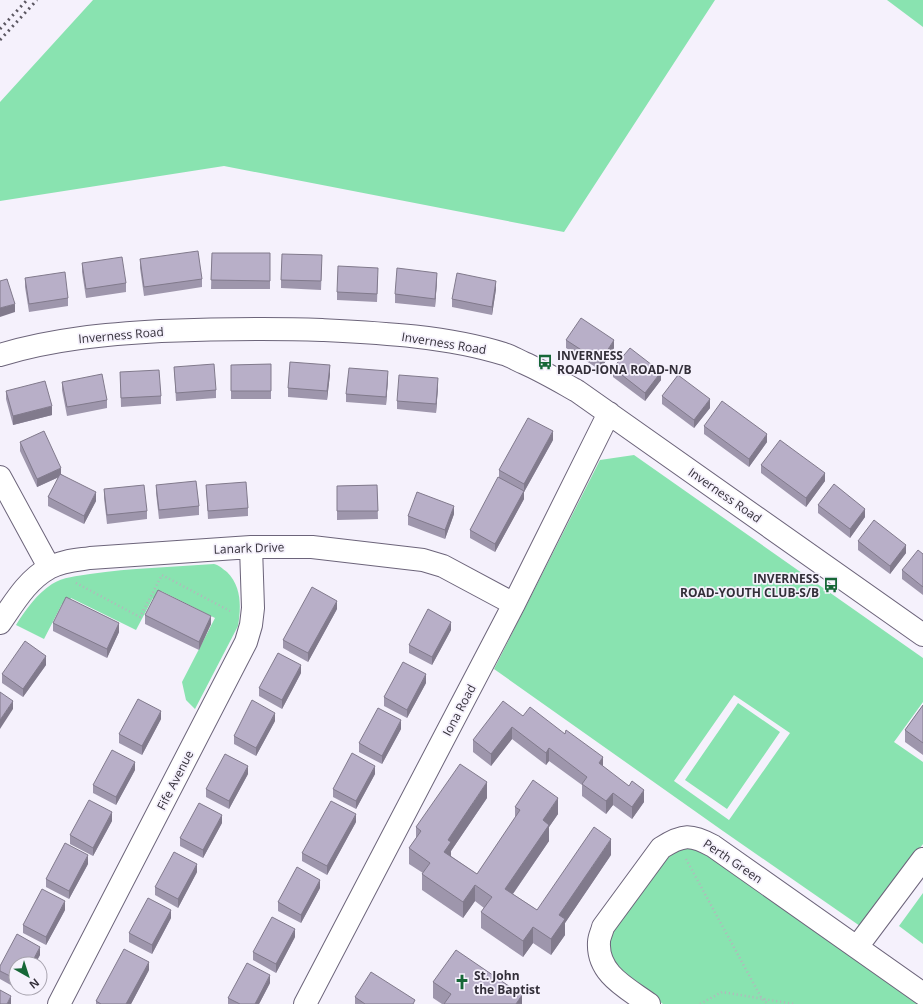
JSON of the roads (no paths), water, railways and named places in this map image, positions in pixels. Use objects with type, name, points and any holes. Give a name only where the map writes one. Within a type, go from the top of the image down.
[{"type":"street","name":"Inverness Road","points":[[0,355],[16,350],[70,339],[137,333],[242,328],[362,332],[459,343],[505,354],[552,376],[577,391],[923,635]]},
{"type":"street","name":"Iona Road","points":[[305,1004],[514,604],[609,413]]},
{"type":"street","points":[[0,477],[49,568]]},
{"type":"street","name":"Lanark Drive","points":[[0,623],[32,580],[49,568],[66,562],[90,558],[251,547],[312,547],[423,560],[443,566],[514,604]]},
{"type":"street","name":"Fife Avenue","points":[[59,1004],[246,642],[251,625],[253,608],[251,547]]},
{"type":"street","name":"Perth Green","points":[[649,1004],[616,981],[609,974],[600,955],[599,941],[603,928],[662,848],[674,840],[689,836],[701,839],[713,846],[923,994]]},
{"type":"street","points":[[856,947],[923,859]]},
{"type":"railway","points":[[0,29],[27,0]]},
{"type":"railway","points":[[0,40],[37,0]]},
{"type":"place","name":"INVERNESS ROAD-IONA ROAD-N/B","points":[[545,362]]},
{"type":"place","name":"INVERNESS ROAD-YOUTH CLUB-S/B","points":[[831,585]]},
{"type":"place","name":"St. John the Baptist","points":[[462,982]]}]
